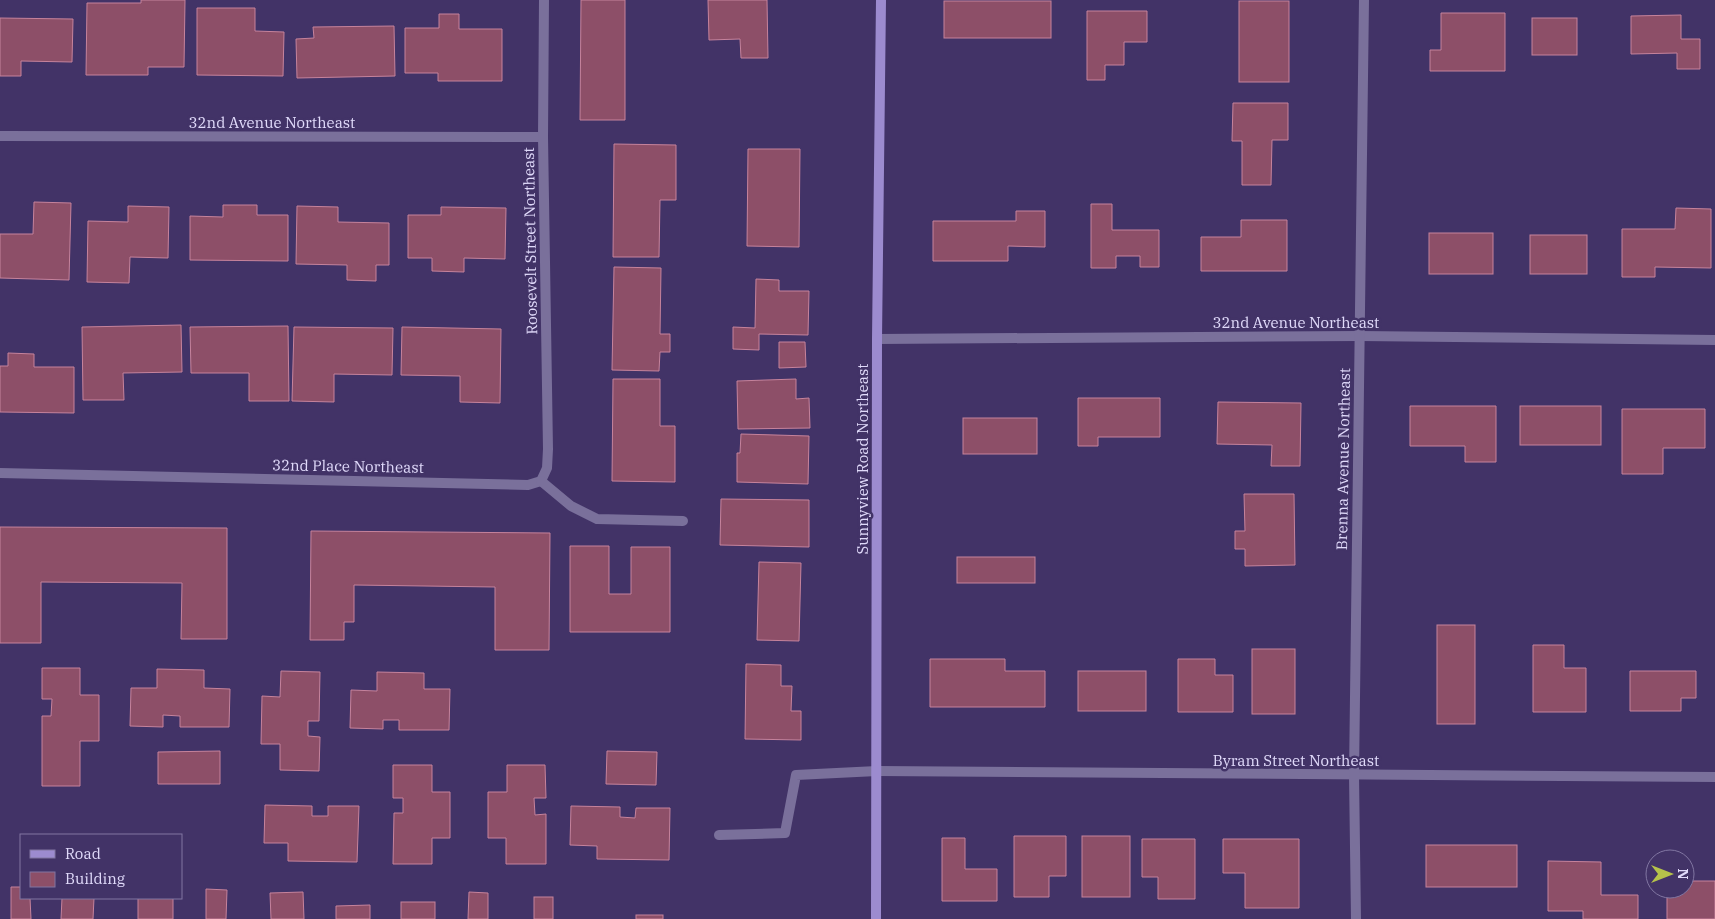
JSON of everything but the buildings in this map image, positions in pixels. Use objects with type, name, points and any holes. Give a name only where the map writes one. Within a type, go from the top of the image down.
[{"type":"main road","name":"Sunnyview Road Northeast","points":[[876,919],[877,339],[881,0]]},
{"type":"street","name":"Roosevelt Street Northeast","points":[[541,481],[547,468],[548,449],[543,138],[544,0]]},
{"type":"street","name":"Brenna Avenue Northeast","points":[[1356,919],[1354,775],[1364,0]]},
{"type":"street","name":"32nd Avenue Northeast","points":[[0,136],[543,138]]},
{"type":"street","name":"32nd Avenue Northeast","points":[[877,339],[1360,336],[1715,340]]},
{"type":"street","name":"32nd Place Northeast","points":[[0,473],[528,485],[541,481]]},
{"type":"street","points":[[541,481],[572,506],[597,519],[683,520]]},
{"type":"street","name":"Byram Street Northeast","points":[[719,835],[785,834],[796,775],[877,771],[1715,777]]}]
